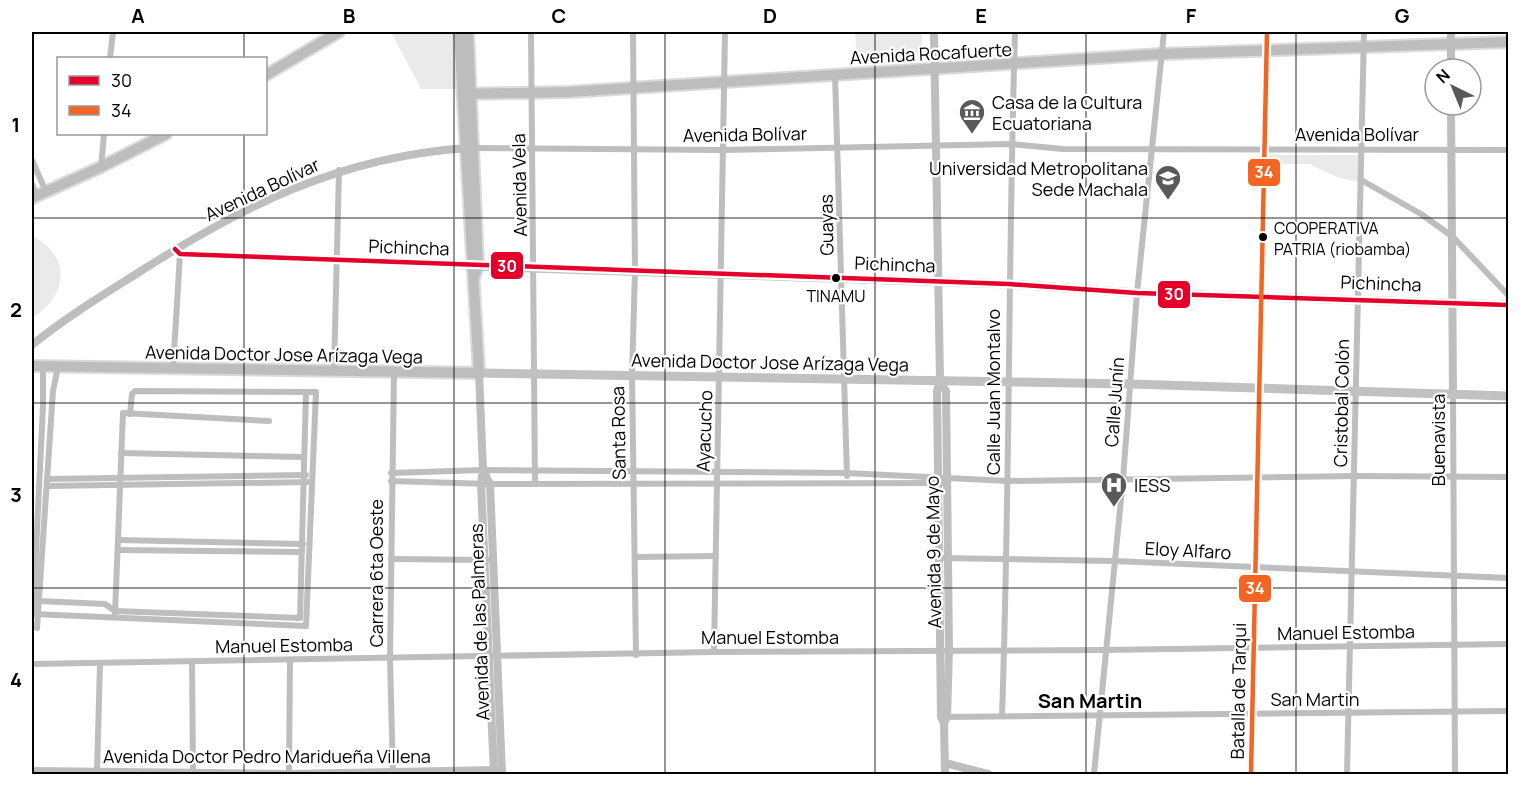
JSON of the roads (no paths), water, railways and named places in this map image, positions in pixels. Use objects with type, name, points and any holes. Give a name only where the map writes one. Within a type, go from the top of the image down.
[{"type":"main road","points":[[267,74],[339,32]]},
{"type":"main road","name":"Avenida de las Palmeras","points":[[459,32],[471,148],[479,373]]},
{"type":"main road","name":"Avenida de las Palmeras","points":[[467,94],[468,32]]},
{"type":"main road","name":"Avenida Rocafuerte","points":[[467,94],[632,88],[726,80],[1161,54],[1364,47],[1450,37],[1509,42]]},
{"type":"main road","points":[[38,195],[164,135]]},
{"type":"main road","name":"Pichincha","points":[[475,269],[534,267],[720,276],[1009,284],[1137,293],[1359,298],[1509,305]]},
{"type":"main road","name":"Avenida Doctor Jose Arízaga Vega","points":[[37,366],[1131,384],[1509,396]]},
{"type":"street","points":[[110,57],[113,32]]},
{"type":"street","name":"Avenida Vela","points":[[531,32],[536,374],[535,483]]},
{"type":"street","name":"Santa Rosa","points":[[633,32],[632,150],[635,271],[632,376],[636,655]]},
{"type":"street","name":"Ayacucho","points":[[714,652],[721,377],[720,276],[722,150],[726,80],[725,32]]},
{"type":"street","name":"Avenida 9 de Mayo","points":[[934,32],[938,146],[940,381],[937,391],[943,480],[939,650],[945,774]]},
{"type":"street","name":"Calle Juan Montalvo","points":[[1002,716],[1007,558],[1010,144],[1015,32]]},
{"type":"street","name":"Calle Junín","points":[[1094,774],[1104,651],[1123,479],[1137,293],[1164,32]]},
{"type":"street","name":"Batalla de Tarqui","points":[[1251,774],[1267,32]]},
{"type":"street","name":"Cristobal Colón","points":[[1347,774],[1363,181],[1364,32]]},
{"type":"street","points":[[1450,37],[1451,57]]},
{"type":"street","name":"Guayas","points":[[835,74],[843,278],[843,379],[847,483]]},
{"type":"street","name":"Buenavista","points":[[1451,117],[1455,774]]},
{"type":"street","points":[[100,167],[104,135]]},
{"type":"street","name":"Avenida Bolívar","points":[[32,345],[57,325],[253,205],[339,170],[423,153],[471,148],[722,150],[1010,144],[1063,149],[1509,150]]},
{"type":"street","points":[[32,160],[38,195]]},
{"type":"street","points":[[334,372],[339,261],[339,170]]},
{"type":"street","points":[[1363,181],[1421,214],[1453,237],[1509,295]]},
{"type":"street","points":[[32,184],[38,195]]},
{"type":"street","points":[[173,369],[177,251]]},
{"type":"street","name":"Pichincha","points":[[177,251],[475,269]]},
{"type":"street","points":[[37,366],[44,391],[33,614],[300,618],[306,392]]},
{"type":"street","points":[[37,628],[53,391],[58,367]]},
{"type":"street","name":"Carrera 6ta Oeste","points":[[393,773],[390,659],[394,372]]},
{"type":"street","name":"Avenida de las Palmeras","points":[[479,373],[483,470],[481,484],[499,656],[498,771]]},
{"type":"street","points":[[44,391],[53,391]]},
{"type":"street","points":[[39,601],[105,604],[115,614],[306,626],[316,392],[135,391],[132,394],[130,414]]},
{"type":"street","points":[[115,614],[123,413],[269,421]]},
{"type":"street","points":[[121,453],[304,457]]},
{"type":"street","points":[[391,473],[483,470],[846,473],[943,480]]},
{"type":"street","name":"Avenida de las Palmeras","points":[[483,470],[490,484],[489,656],[498,771]]},
{"type":"street","points":[[47,482],[313,475]]},
{"type":"street","points":[[391,481],[481,484],[633,484],[1355,476],[1509,477]]},
{"type":"street","points":[[120,481],[312,483]]},
{"type":"street","points":[[118,540],[310,544]]},
{"type":"street","points":[[118,550],[302,552]]},
{"type":"street","points":[[636,557],[716,556]]},
{"type":"street","name":"Avenida 9 de Mayo","points":[[942,558],[949,649],[944,719]]},
{"type":"street","name":"Eloy Alfaro","points":[[942,558],[1114,561],[1255,569],[1509,578]]},
{"type":"street","points":[[391,559],[489,560]]},
{"type":"street","name":"Manuel Estomba","points":[[32,664],[714,652],[949,649],[1104,651],[1509,644]]},
{"type":"street","points":[[289,774],[290,660]]},
{"type":"street","points":[[192,662],[193,772]]},
{"type":"street","points":[[97,773],[100,663]]},
{"type":"street","name":"San Martin","points":[[944,719],[1002,716],[1099,717],[1509,711]]},
{"type":"street","points":[[945,763],[988,774]]},
{"type":"street","name":"Avenida Doctor Pedro Maridueña Villena","points":[[32,770],[97,773],[289,774],[498,771]]},
{"type":"place","name":"Casa de la Cultura Ecuatoriana","points":[[972,135]]},
{"type":"place","name":"Universidad Metropolitana Sede Machala","points":[[1168,201]]},
{"type":"place","name":"COOPERATIVA PATRIA (riobamba)","points":[[1263,237]]},
{"type":"place","name":"TINAMU","points":[[836,278]]},
{"type":"place","name":"IESS","points":[[1114,508]]},
{"type":"district","name":"San Martin","points":[[1090,700]]}]
